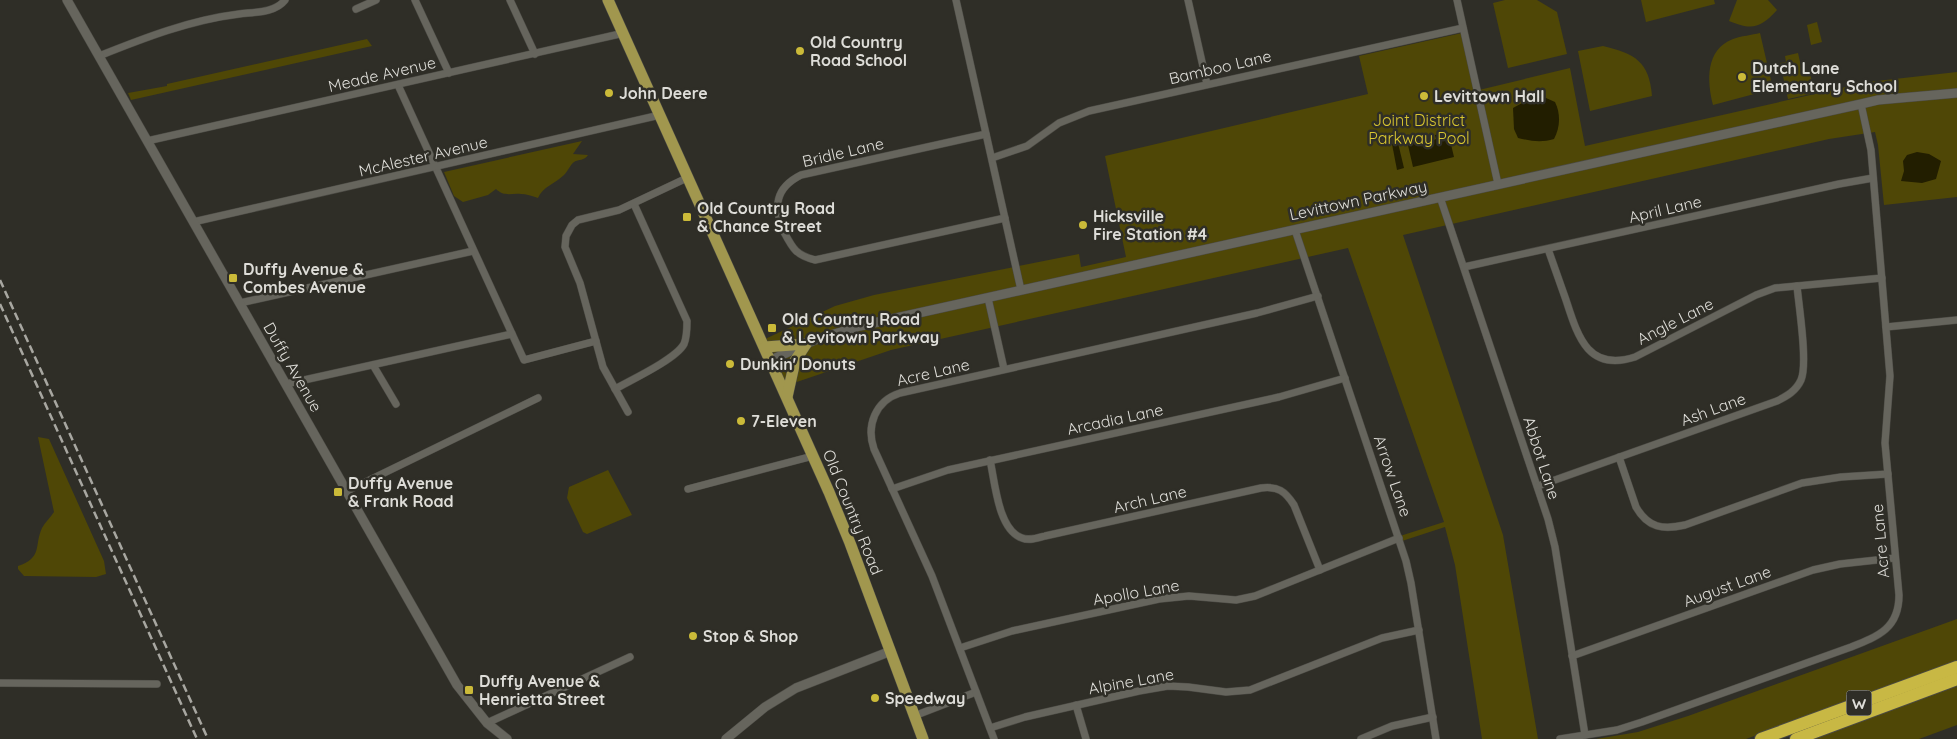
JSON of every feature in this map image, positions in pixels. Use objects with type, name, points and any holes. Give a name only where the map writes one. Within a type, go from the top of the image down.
[{"type":"highway","name":"W","points":[[1761,739],[1957,667]]},
{"type":"highway","name":"W","points":[[1796,739],[1957,679]]},
{"type":"main road","name":"Old Country Road","points":[[608,0],[689,177],[849,539],[923,739]]},
{"type":"main road","points":[[765,347],[806,344]]},
{"type":"main road","points":[[787,397],[795,361],[806,344]]},
{"type":"street","name":"Duffy Avenue","points":[[67,0],[456,683],[473,708],[487,723],[507,739]]},
{"type":"street","points":[[99,56],[148,36],[189,24],[230,15],[273,9],[285,0]]},
{"type":"street","points":[[356,9],[376,0]]},
{"type":"street","points":[[415,0],[449,73]]},
{"type":"street","points":[[510,0],[535,54]]},
{"type":"street","points":[[956,0],[1021,290]]},
{"type":"street","points":[[1188,0],[1208,84]]},
{"type":"street","points":[[1457,0],[1498,184]]},
{"type":"street","name":"Bamboo Lane","points":[[992,158],[1027,146],[1059,123],[1089,111],[1463,28]]},
{"type":"street","name":"Meade Avenue","points":[[147,141],[624,33]]},
{"type":"street","points":[[398,85],[524,360],[596,341]]},
{"type":"street","name":"Levittown Parkway","points":[[770,360],[806,344],[860,326],[1878,100],[1957,93]]},
{"type":"street","name":"Acre Lane","points":[[1560,739],[1616,730],[1642,722],[1877,637],[1891,624],[1899,604],[1885,431],[1891,383],[1871,150],[1861,104]]},
{"type":"street","name":"McAlester Avenue","points":[[193,222],[436,168],[660,115]]},
{"type":"street","name":"Bridle Lane","points":[[986,134],[801,176],[791,180],[784,187],[778,200],[777,213],[795,251],[815,260],[1005,218]]},
{"type":"street","points":[[628,412],[603,367],[580,283],[565,248],[566,236],[572,225],[578,220],[619,210],[689,177]]},
{"type":"street","name":"April Lane","points":[[1464,267],[1873,178]]},
{"type":"street","name":"Abbot Lane","points":[[1440,197],[1538,486],[1555,547],[1585,735]]},
{"type":"street","points":[[615,389],[676,354],[684,344],[687,335],[687,321],[634,204]]},
{"type":"street","name":"Arrow Lane","points":[[1295,230],[1399,538],[1411,583],[1436,739]]},
{"type":"street","name":"Angle Lane","points":[[1548,249],[1576,332],[1584,345],[1592,354],[1608,360],[1618,361],[1635,357],[1756,294],[1776,288],[1882,278]]},
{"type":"street","points":[[240,303],[474,251]]},
{"type":"street","name":"Ash Lane","points":[[1538,486],[1777,400],[1792,392],[1801,380],[1804,365],[1797,286]]},
{"type":"street","name":"Acre Lane","points":[[994,739],[932,576],[871,441],[871,422],[882,404],[900,393],[1257,313],[1318,296]]},
{"type":"street","points":[[988,298],[1004,370]]},
{"type":"street","points":[[1886,327],[1957,320]]},
{"type":"street","points":[[286,384],[512,334]]},
{"type":"street","points":[[373,365],[396,404]]},
{"type":"street","name":"Arcadia Lane","points":[[892,489],[948,470],[1279,396],[1345,378]]},
{"type":"street","points":[[346,491],[538,398]]},
{"type":"street","points":[[688,488],[813,456]]},
{"type":"street","points":[[1618,457],[1640,514],[1653,524],[1670,528],[1685,525],[1802,483],[1841,477],[1888,474]]},
{"type":"street","name":"Arch Lane","points":[[990,460],[1003,518],[1014,534],[1024,539],[1046,536],[1261,488],[1279,488],[1288,495],[1294,505],[1320,570]]},
{"type":"street","name":"Apollo Lane","points":[[960,648],[1012,631],[1159,599],[1189,596],[1221,600],[1244,599],[1399,538]]},
{"type":"street","name":"August Lane","points":[[1572,656],[1813,570],[1840,564],[1895,558]]},
{"type":"street","name":"Alpine Lane","points":[[990,728],[1024,717],[1168,686],[1226,692],[1250,690],[1382,638],[1419,630]]},
{"type":"street","points":[[726,739],[764,707],[796,688],[890,651]]},
{"type":"street","points":[[487,723],[630,657]]},
{"type":"street","points":[[0,683],[157,684]]},
{"type":"street","points":[[914,716],[976,692]]},
{"type":"street","points":[[1076,705],[1086,739]]},
{"type":"street","points":[[1361,739],[1392,726],[1433,717]]},
{"type":"green space","points":[[1505,0],[1537,0],[1557,12],[1567,54],[1508,68],[1493,3]]},
{"type":"green space","points":[[1641,0],[1714,0],[1715,4],[1646,22]]},
{"type":"green space","points":[[1737,0],[1768,0],[1777,10],[1760,24],[1743,26],[1729,21]]},
{"type":"green space","points":[[1817,22],[1822,42],[1811,45],[1807,25]]},
{"type":"green space","name":"Joint District Parkway Pool","points":[[1462,33],[1479,90],[1570,68],[1585,146],[1868,82],[1957,72],[1957,197],[1884,205],[1875,132],[1829,139],[1403,235],[1503,535],[1538,739],[1482,739],[1455,565],[1445,527],[1402,541],[1400,536],[1444,522],[1348,248],[891,350],[785,386],[763,340],[835,306],[874,295],[1079,254],[1081,267],[1126,257],[1105,156],[1368,94],[1359,56]]},
{"type":"green space","points":[[1760,33],[1773,89],[1713,105],[1709,76],[1710,67],[1717,51],[1733,39]]},
{"type":"green space","points":[[367,39],[372,46],[131,100],[128,93],[167,86],[167,84]]},
{"type":"green space","points":[[1603,46],[1632,56],[1644,67],[1648,75],[1652,96],[1590,111],[1578,51]]},
{"type":"green space","points":[[1798,53],[1803,75],[1810,74],[1815,93],[1788,99],[1780,63],[1786,62],[1785,56]]},
{"type":"green space","points":[[582,141],[573,154],[588,155],[574,162],[561,178],[546,188],[538,198],[523,194],[505,194],[496,189],[488,195],[463,202],[454,196],[444,172]]},
{"type":"green space","points":[[38,437],[49,439],[104,561],[106,574],[96,577],[24,576],[18,569],[18,566],[26,563],[34,555],[42,528],[54,512]]},
{"type":"green space","points":[[608,470],[632,515],[587,534],[583,532],[567,498],[569,487]]},
{"type":"green space","points":[[1957,619],[1957,661],[1746,739],[1596,739],[1638,732],[1688,716]]},
{"type":"green space","points":[[1957,683],[1957,725],[1919,739],[1811,739]]},
{"type":"shaded area","points":[[1531,98],[1546,98],[1555,102],[1559,121],[1554,139],[1536,141],[1518,138],[1514,129],[1513,108]]},
{"type":"shaded area","points":[[1448,132],[1454,157],[1413,167],[1407,141],[1432,135],[1434,140],[1436,139],[1435,135]]},
{"type":"shaded area","points":[[1398,143],[1404,168],[1397,170],[1392,144]]},
{"type":"shaded area","points":[[1917,152],[1929,154],[1941,161],[1936,179],[1922,183],[1901,181],[1904,171],[1903,161],[1907,155]]},
{"type":"railway","points":[[0,280],[208,739]]},
{"type":"railway","points":[[0,304],[197,739]]},
{"type":"place","name":"Old Country Road School","points":[[800,51]]},
{"type":"place","name":"Dutch Lane Elementary School","points":[[1742,77]]},
{"type":"place","name":"John Deere","points":[[609,93]]},
{"type":"place","name":"Levittown Hall","points":[[1424,96]]},
{"type":"place","name":"Old Country Road & Chance Street","points":[[687,217]]},
{"type":"place","name":"Hicksville Fire Station #4","points":[[1083,225]]},
{"type":"place","name":"Duffy Avenue & Combes Avenue","points":[[233,278]]},
{"type":"place","name":"Old Country Road & Levitown Parkway","points":[[772,328]]},
{"type":"place","name":"Dunkin' Donuts","points":[[730,364]]},
{"type":"place","name":"7-Eleven","points":[[741,421]]},
{"type":"place","name":"Duffy Avenue & Frank Road","points":[[338,492]]},
{"type":"place","name":"Stop & Shop","points":[[693,636]]},
{"type":"place","name":"Duffy Avenue & Henrietta Street","points":[[469,690]]},
{"type":"place","name":"Speedway","points":[[875,698]]}]
